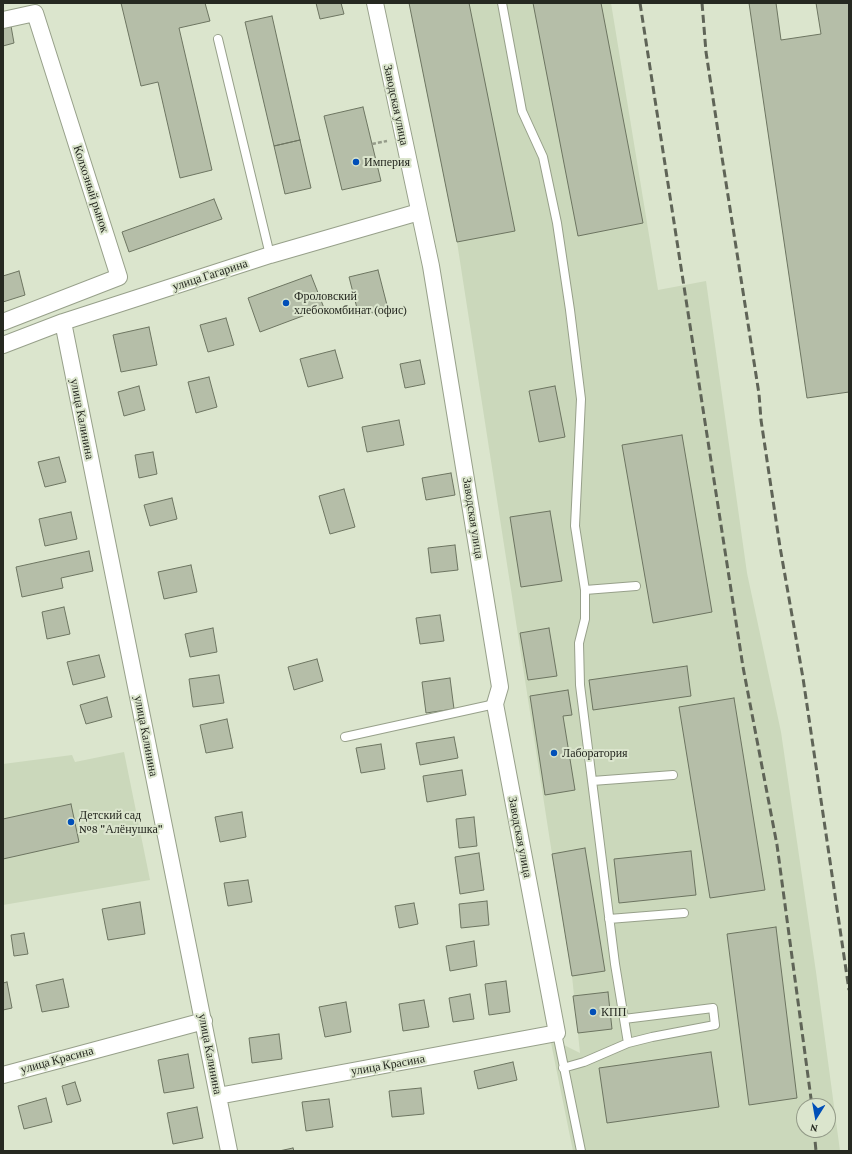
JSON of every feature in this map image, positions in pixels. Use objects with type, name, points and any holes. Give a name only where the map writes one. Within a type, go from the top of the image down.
[{"type":"street","name":"Заводская улица","points":[[375,3],[431,266],[500,687],[495,704],[557,1034]]},
{"type":"street","name":"Колхозный рынок","points":[[3,20],[35,13],[119,277],[3,322]]},
{"type":"street","name":"улица Гагарина","points":[[3,345],[63,322],[270,255],[419,212]]},
{"type":"street","name":"улица Калинина","points":[[63,322],[229,1151]]},
{"type":"street","name":"улица Красина","points":[[3,1075],[204,1021]]},
{"type":"street","name":"улица Красина","points":[[218,1096],[557,1034]]},
{"type":"lane","points":[[502,3],[522,111],[543,158],[557,223],[570,310],[580,399],[575,526],[585,590],[585,619],[579,643],[580,685],[615,964],[628,1043]]},
{"type":"lane","points":[[218,39],[270,255]]},
{"type":"lane","points":[[585,590],[636,586]]},
{"type":"lane","points":[[345,737],[495,704]]},
{"type":"lane","points":[[592,781],[673,774]]},
{"type":"lane","points":[[609,919],[684,913]]},
{"type":"lane","points":[[563,1068],[584,1062],[628,1043],[715,1025],[713,1008],[624,1019]]},
{"type":"lane","points":[[557,1034],[581,1151]]},
{"type":"shaded area","points":[[409,3],[611,3],[658,290],[706,281],[747,573],[781,732],[833,1098],[796,1098],[796,1138],[836,1138],[836,1121],[840,1151],[573,1151],[550,1038],[580,1053],[572,976],[457,242]]},
{"type":"shaded area","name":"Детский сад №8 \"Алёнушка\"","points":[[124,752],[150,880],[3,905],[3,764],[72,755],[75,762]]},
{"type":"building","points":[[121,3],[205,3],[210,21],[179,28],[212,170],[180,178],[158,82],[141,86]]},
{"type":"building","points":[[316,3],[341,3],[344,14],[320,19]]},
{"type":"building","points":[[409,3],[469,3],[515,231],[457,242]]},
{"type":"building","points":[[533,3],[601,3],[643,223],[578,236]]},
{"type":"building","points":[[749,3],[776,3],[781,40],[821,34],[816,3],[849,3],[849,392],[807,398]]},
{"type":"building","points":[[272,16],[300,140],[274,146],[245,22]]},
{"type":"building","points":[[11,26],[14,43],[3,46],[3,28]]},
{"type":"building","name":"Империя","points":[[363,107],[381,181],[342,190],[324,116]]},
{"type":"building","points":[[300,140],[311,188],[285,194],[274,146]]},
{"type":"building","points":[[214,199],[222,219],[129,252],[122,232]]},
{"type":"building","points":[[378,270],[388,309],[359,316],[349,277]]},
{"type":"building","points":[[19,271],[25,295],[3,302],[3,276]]},
{"type":"building","name":"Фроловский хлебокомбинат (офис)","points":[[311,275],[324,308],[260,332],[248,298]]},
{"type":"building","points":[[226,318],[234,345],[208,352],[200,325]]},
{"type":"building","points":[[149,327],[157,365],[121,372],[113,335]]},
{"type":"building","points":[[335,350],[343,378],[308,387],[300,359]]},
{"type":"building","points":[[420,360],[425,384],[405,388],[400,364]]},
{"type":"building","points":[[209,377],[217,407],[196,413],[188,382]]},
{"type":"building","points":[[139,386],[145,410],[124,416],[118,392]]},
{"type":"building","points":[[555,386],[565,437],[539,442],[529,391]]},
{"type":"building","points":[[399,420],[404,445],[367,452],[362,427]]},
{"type":"building","points":[[682,435],[712,612],[653,623],[622,445]]},
{"type":"building","points":[[153,452],[157,474],[139,478],[135,455]]},
{"type":"building","points":[[59,457],[66,482],[45,487],[38,462]]},
{"type":"building","points":[[451,473],[455,495],[426,500],[422,478]]},
{"type":"building","points":[[344,489],[355,527],[330,534],[319,496]]},
{"type":"building","points":[[172,498],[177,519],[150,526],[144,505]]},
{"type":"building","points":[[550,511],[562,581],[521,587],[510,517]]},
{"type":"building","points":[[71,512],[77,539],[45,546],[39,519]]},
{"type":"building","points":[[455,545],[458,570],[431,573],[428,548]]},
{"type":"building","points":[[89,551],[93,571],[61,578],[63,588],[22,597],[16,567]]},
{"type":"building","points":[[191,565],[197,592],[164,599],[158,572]]},
{"type":"building","points":[[64,607],[70,634],[47,639],[42,612]]},
{"type":"building","points":[[440,615],[444,641],[420,644],[416,618]]},
{"type":"building","points":[[213,628],[217,652],[190,657],[185,634]]},
{"type":"building","points":[[549,628],[557,676],[528,680],[520,633]]},
{"type":"building","points":[[99,655],[105,677],[73,685],[67,662]]},
{"type":"building","points":[[317,659],[323,681],[294,690],[288,667]]},
{"type":"building","points":[[687,666],[691,696],[593,710],[589,680]]},
{"type":"building","points":[[219,675],[224,703],[193,707],[189,679]]},
{"type":"building","points":[[450,678],[454,709],[426,713],[422,682]]},
{"type":"building","name":"Лаборатория","points":[[568,690],[572,715],[563,716],[575,790],[545,795],[530,696]]},
{"type":"building","points":[[107,697],[112,717],[86,724],[80,705]]},
{"type":"building","points":[[734,698],[765,890],[710,898],[679,707]]},
{"type":"building","points":[[227,719],[233,748],[206,753],[200,725]]},
{"type":"building","points":[[454,737],[458,758],[420,765],[416,743]]},
{"type":"building","points":[[381,744],[385,769],[361,773],[356,748]]},
{"type":"building","points":[[462,770],[466,795],[427,802],[423,776]]},
{"type":"building","points":[[71,804],[79,842],[3,859],[3,819]]},
{"type":"building","points":[[242,812],[246,837],[220,842],[215,817]]},
{"type":"building","points":[[474,817],[477,846],[459,848],[456,819]]},
{"type":"building","points":[[585,848],[605,971],[572,976],[552,854]]},
{"type":"building","points":[[691,851],[696,895],[619,903],[614,859]]},
{"type":"building","points":[[479,853],[484,890],[460,894],[455,857]]},
{"type":"building","points":[[248,880],[252,902],[228,906],[224,883]]},
{"type":"building","points":[[487,901],[489,925],[461,928],[459,904]]},
{"type":"building","points":[[140,902],[145,934],[108,940],[102,909]]},
{"type":"building","points":[[414,903],[418,924],[399,928],[395,906]]},
{"type":"building","points":[[776,927],[797,1098],[749,1105],[727,934]]},
{"type":"building","points":[[24,933],[28,954],[14,956],[11,935]]},
{"type":"building","points":[[474,941],[477,966],[450,971],[446,946]]},
{"type":"building","points":[[63,979],[69,1007],[42,1012],[36,985]]},
{"type":"building","points":[[506,981],[510,1012],[489,1015],[485,984]]},
{"type":"building","points":[[7,982],[12,1008],[3,1010],[3,983]]},
{"type":"building","name":"КПП","points":[[608,992],[612,1029],[578,1033],[573,996]]},
{"type":"building","points":[[470,994],[474,1019],[453,1022],[449,998]]},
{"type":"building","points":[[424,1000],[429,1027],[403,1031],[399,1004]]},
{"type":"building","points":[[346,1002],[351,1032],[325,1037],[319,1007]]},
{"type":"building","points":[[279,1034],[282,1059],[252,1063],[249,1038]]},
{"type":"building","points":[[711,1052],[719,1107],[607,1123],[599,1068]]},
{"type":"building","points":[[188,1054],[194,1088],[164,1093],[158,1060]]},
{"type":"building","points":[[513,1062],[517,1080],[478,1089],[474,1071]]},
{"type":"building","points":[[75,1082],[81,1101],[67,1105],[62,1086]]},
{"type":"building","points":[[421,1088],[424,1114],[392,1117],[389,1091]]},
{"type":"building","points":[[46,1098],[52,1122],[24,1129],[18,1106]]},
{"type":"building","points":[[329,1099],[333,1127],[306,1131],[302,1102]]},
{"type":"building","points":[[197,1107],[203,1138],[173,1144],[167,1113]]},
{"type":"building","points":[[293,1148],[294,1151],[279,1151]]},
{"type":"railway","points":[[640,3],[743,667],[777,845],[811,1098]]},
{"type":"railway","points":[[702,3],[706,52],[759,394],[761,420],[780,547],[803,678],[849,990]]},
{"type":"railway","points":[[815,1138],[816,1151]]},
{"type":"place","name":"Империя","points":[[356,162]]},
{"type":"place","name":"Фроловский хлебокомбинат (офис)","points":[[286,303]]},
{"type":"place","name":"Лаборатория","points":[[554,753]]},
{"type":"place","name":"Детский сад №8 \"Алёнушка\"","points":[[71,822]]},
{"type":"place","name":"КПП","points":[[593,1012]]}]
